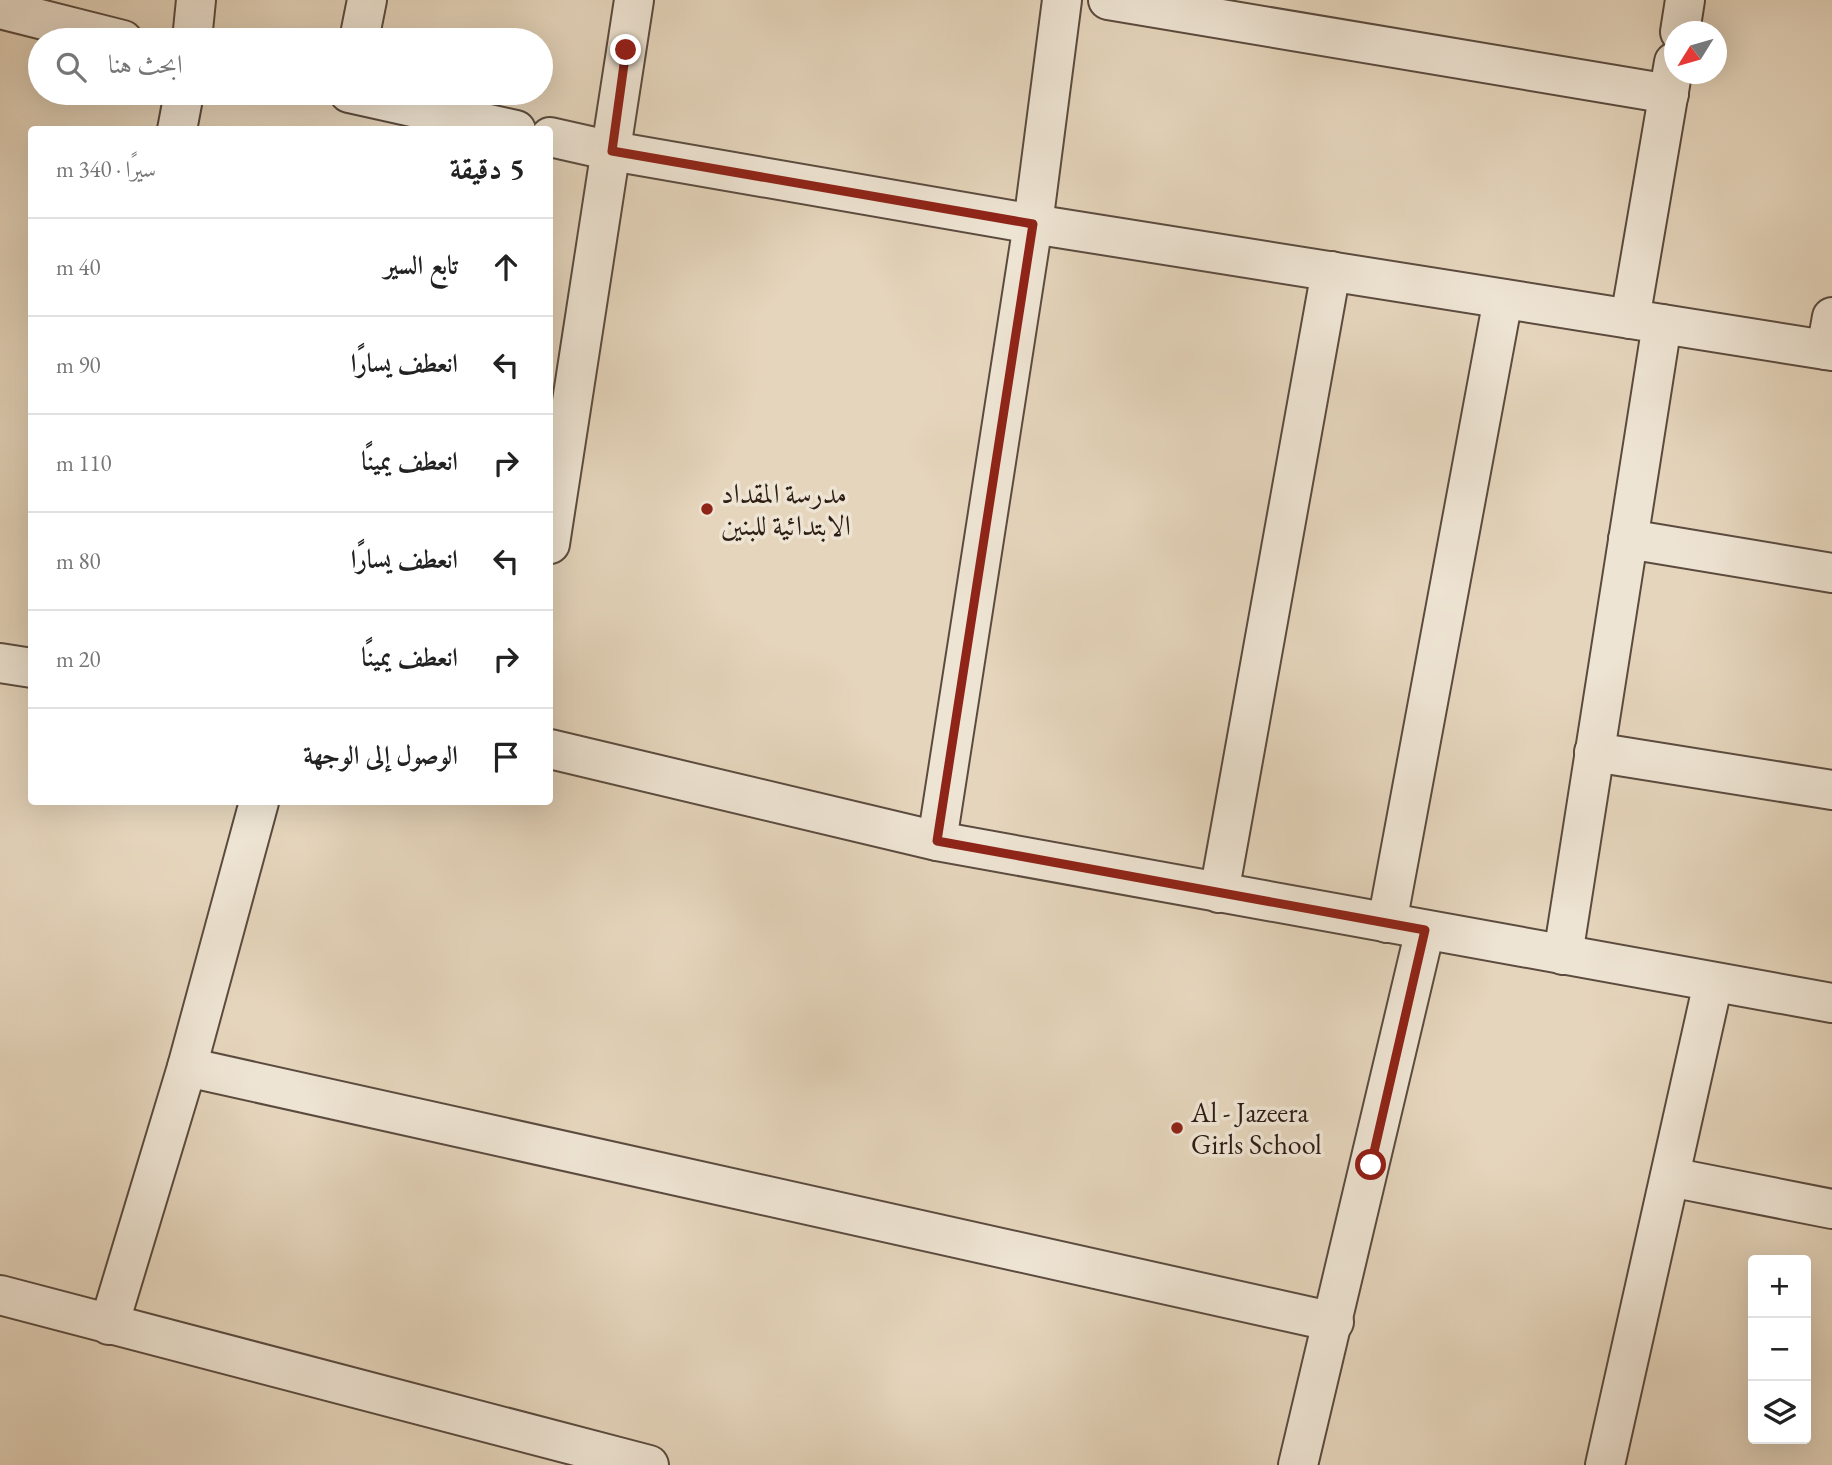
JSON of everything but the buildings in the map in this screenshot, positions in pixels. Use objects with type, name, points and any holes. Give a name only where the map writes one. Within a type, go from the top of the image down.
[{"type":"street","points":[[193,28],[196,0]]},
{"type":"street","points":[[361,28],[367,0]]},
{"type":"street","points":[[553,525],[634,0]]},
{"type":"street","points":[[937,841],[1033,224],[1062,0]]},
{"type":"street","points":[[1108,0],[1664,77]]},
{"type":"street","points":[[1682,21],[1685,0]]},
{"type":"street","points":[[0,9],[75,28]]},
{"type":"street","points":[[1563,955],[1628,539],[1646,321],[1671,84]]},
{"type":"street","points":[[178,126],[182,105]]},
{"type":"street","points":[[403,105],[498,126]]},
{"type":"street","points":[[553,138],[612,151],[1033,224],[1503,299],[1646,321],[1830,339]]},
{"type":"street","points":[[1219,892],[1331,271]]},
{"type":"street","points":[[1387,923],[1503,299]]},
{"type":"street","points":[[1628,539],[1832,573]]},
{"type":"street","points":[[0,663],[28,667]]},
{"type":"street","points":[[553,750],[937,841],[1832,1003]]},
{"type":"street","points":[[1594,752],[1832,790]]},
{"type":"street","points":[[109,1325],[187,1067],[258,805]]},
{"type":"street","points":[[1298,1465],[1425,930]]},
{"type":"street","points":[[1605,1465],[1713,983]]},
{"type":"street","points":[[187,1067],[1334,1322]]},
{"type":"street","points":[[1670,1177],[1832,1209]]},
{"type":"street","points":[[0,1295],[649,1465]]},
{"type":"place","name":"مدرسة المقداد الابتدائية للبنين","points":[[707,509]]},
{"type":"place","name":"Al - Jazeera Girls School","points":[[1177,1128]]},
{"type":"route","points":[[626,50],[612,151],[1033,224],[937,841],[1425,930],[1371,1165]]}]
